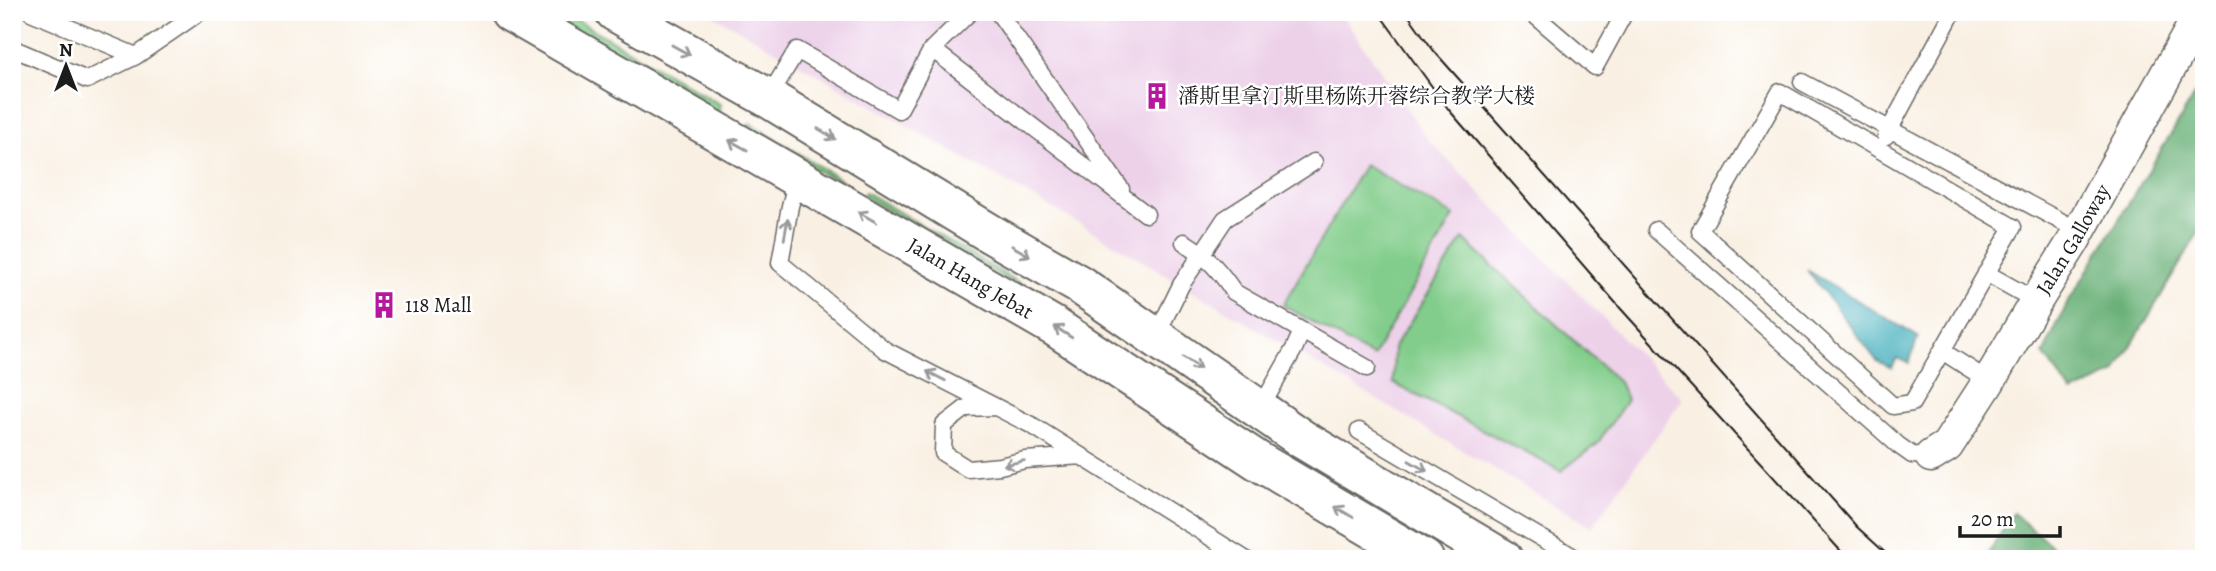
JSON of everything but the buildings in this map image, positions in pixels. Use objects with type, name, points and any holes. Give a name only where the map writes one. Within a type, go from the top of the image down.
[{"type":"street","name":"Jalan Hang Jebat","points":[[510,12],[1055,327],[1258,461],[1424,559]]},
{"type":"street","points":[[615,12],[768,98],[1080,285],[1302,439],[1503,559]]},
{"type":"street","name":"Jalan Galloway","points":[[1931,456],[1947,446],[1989,381],[2079,231],[2201,12]]},
{"type":"lane","points":[[31,12],[136,56]]},
{"type":"lane","points":[[12,48],[86,80],[136,56],[200,12]]},
{"type":"lane","points":[[768,98],[797,50],[899,110],[932,48],[970,12]]},
{"type":"lane","points":[[998,12],[1131,203]]},
{"type":"lane","points":[[1531,12],[1595,67],[1625,12]]},
{"type":"lane","points":[[1878,149],[1954,12]]},
{"type":"lane","points":[[932,48],[1146,214]]},
{"type":"lane","points":[[1802,82],[2079,231]]},
{"type":"lane","points":[[1780,92],[1878,149],[1894,162],[2013,227],[1912,403],[1893,406],[1700,231],[1780,92]]},
{"type":"lane","points":[[1155,338],[1181,285],[1225,219],[1314,162]]},
{"type":"lane","points":[[798,177],[780,263],[885,350],[1033,426],[1245,559]]},
{"type":"lane","points":[[1656,230],[1898,445],[1912,455],[1931,456]]},
{"type":"lane","points":[[1184,242],[1202,253],[1223,275],[1234,292],[1367,368]]},
{"type":"lane","points":[[1986,273],[2036,301]]},
{"type":"lane","points":[[1260,410],[1302,331]]},
{"type":"lane","points":[[1942,351],[1989,381]]},
{"type":"lane","points":[[996,407],[966,408],[944,425],[943,453],[968,470],[1025,460],[1082,456]]},
{"type":"lane","points":[[1359,432],[1577,559]]},
{"type":"shaded area","points":[[708,12],[1340,12],[1429,141],[1683,399],[1592,527],[1099,235]]},
{"type":"green space","points":[[537,12],[563,12],[721,105],[716,116]]},
{"type":"green space","points":[[2204,80],[2204,223],[2115,373],[2072,393],[2043,354],[2067,304]]},
{"type":"green space","points":[[750,123],[844,182],[843,185],[745,131]]},
{"type":"green space","points":[[1364,165],[1454,216],[1373,357],[1283,305]]},
{"type":"green space","points":[[865,192],[1055,304],[1053,307],[863,196]]},
{"type":"green space","points":[[1463,239],[1619,382],[1627,400],[1597,444],[1561,471],[1393,383],[1394,347]]},
{"type":"green space","points":[[2013,513],[2067,559],[1985,559]]},
{"type":"water","points":[[1807,270],[1918,337],[1909,363],[1897,358],[1892,368],[1877,361]]},
{"type":"tram line","points":[[1378,12],[1449,110],[1621,309],[1848,559]]},
{"type":"tram line","points":[[1406,12],[1434,51],[1857,527],[1892,559]]},
{"type":"place","name":"潘斯里拿汀斯里杨陈开蓉综合教学大楼","points":[[1157,96]]},
{"type":"place","name":"118 Mall","points":[[384,305]]}]
